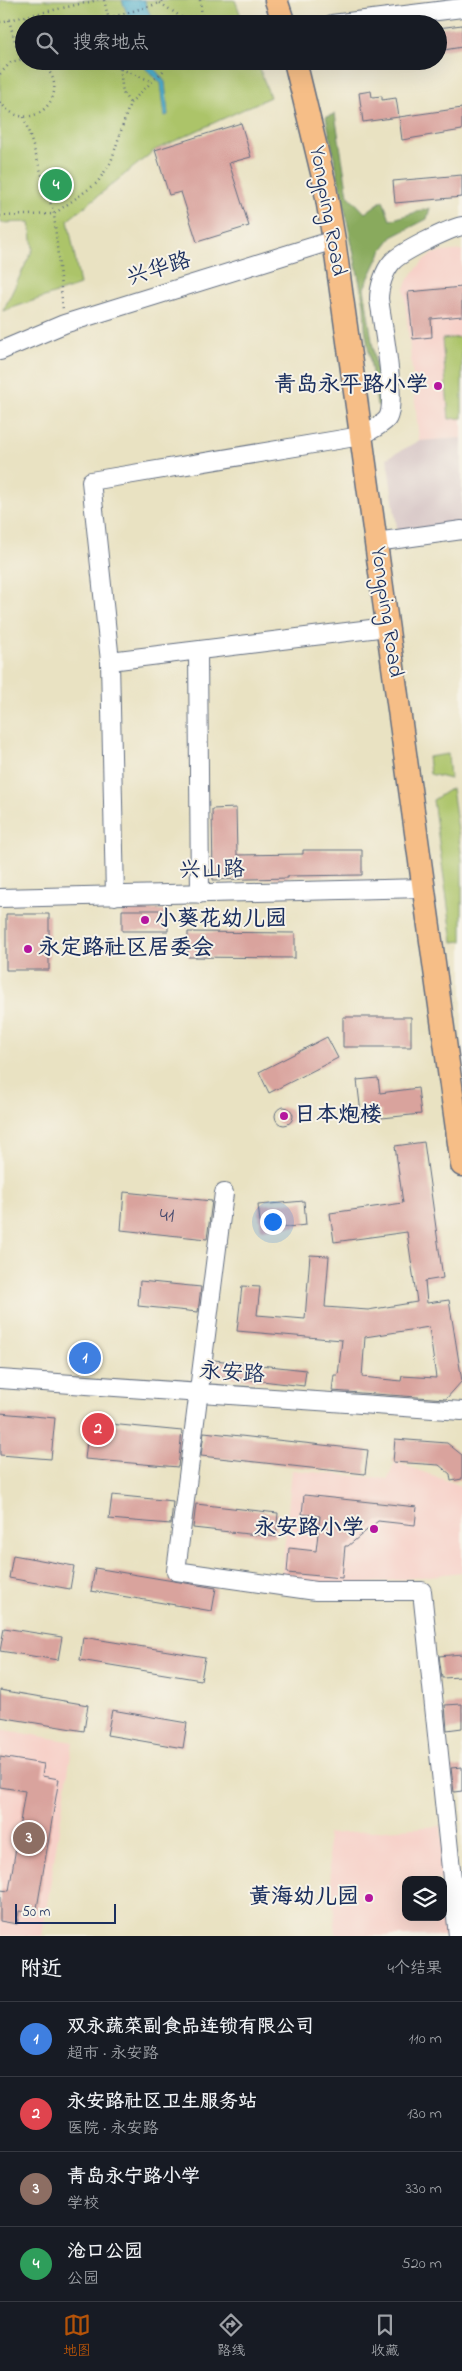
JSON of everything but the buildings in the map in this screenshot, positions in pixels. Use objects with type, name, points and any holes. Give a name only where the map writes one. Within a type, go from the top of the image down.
[{"type":"main road","points":[[276,0],[281,15]]},
{"type":"main road","name":"Yongping Road","points":[[297,70],[322,172],[334,240],[462,1166]]},
{"type":"street","points":[[405,15],[462,8]]},
{"type":"street","points":[[115,896],[110,661],[91,481],[361,436],[386,420],[390,413],[389,375],[379,299],[380,288],[394,260],[437,236],[462,226]]},
{"type":"street","name":"兴华路","points":[[0,351],[64,324],[334,240]]},
{"type":"street","points":[[376,542],[462,530]]},
{"type":"street","points":[[110,661],[387,627]]},
{"type":"street","points":[[198,651],[200,894]]},
{"type":"street","name":"兴山路","points":[[0,898],[424,888]]},
{"type":"street","points":[[224,1193],[176,1571],[316,1591],[422,1591],[458,1936]]},
{"type":"street","name":"永安路","points":[[0,1378],[198,1394],[462,1411]]},
{"type":"path","points":[[31,15],[98,0]]},
{"type":"path","points":[[104,0],[108,15]]},
{"type":"path","points":[[119,15],[160,3],[162,0]]},
{"type":"path","points":[[200,0],[202,15]]},
{"type":"path","points":[[160,3],[179,15]]},
{"type":"path","points":[[0,22],[15,19]]},
{"type":"path","points":[[9,20],[15,38]]},
{"type":"path","points":[[0,74],[11,62],[15,61]]},
{"type":"path","points":[[0,102],[6,110],[24,117],[34,116],[43,111],[50,104],[54,94],[52,75],[48,70]]},
{"type":"path","points":[[121,70],[124,93],[130,103]]},
{"type":"path","points":[[124,70],[151,81]]},
{"type":"path","points":[[0,216],[54,214],[97,182],[111,162],[130,103],[163,70]]},
{"type":"path","points":[[24,117],[54,214],[64,324]]},
{"type":"shaded area","name":"青岛永平路小学","points":[[462,250],[462,438],[419,441],[404,289],[408,279],[425,259],[434,253]]},
{"type":"shaded area","points":[[462,438],[462,537],[400,549],[387,458],[419,441]]},
{"type":"shaded area","name":"永安路小学","points":[[395,1462],[462,1486],[462,1572],[338,1587],[281,1580],[292,1470],[388,1479]]},
{"type":"shaded area","points":[[0,1729],[73,1742],[42,1936],[0,1936]]},
{"type":"shaded area","name":"黄海幼儿园","points":[[441,1826],[446,1876],[402,1876],[402,1921],[447,1921],[447,1881],[453,1936],[336,1936],[327,1834]]},
{"type":"green space","points":[[0,0],[235,0],[241,15],[15,15],[15,70],[260,70],[270,97],[155,150],[68,220],[80,285],[3,311],[33,249],[30,222],[0,223]]},
{"type":"green space","points":[[335,114],[348,195],[365,213],[383,200],[390,220],[430,208],[427,219],[392,237],[382,250],[364,288],[382,407],[377,405],[365,328],[364,304],[326,117]]},
{"type":"green space","points":[[462,337],[462,418],[449,419],[442,339]]},
{"type":"green space","points":[[448,754],[450,779],[430,774],[428,757]]},
{"type":"green space","points":[[452,788],[462,860],[462,941],[453,942],[433,800]]},
{"type":"water","points":[[122,0],[145,0],[150,15],[128,15]]},
{"type":"water","points":[[147,70],[156,70],[165,82],[168,115],[165,116],[161,83]]},
{"type":"place","name":"沧口公园","points":[[56,185]]},
{"type":"place","name":"青岛永平路小学","points":[[438,386]]},
{"type":"place","name":"小葵花幼儿园","points":[[145,920]]},
{"type":"place","name":"永定路社区居委会","points":[[28,949]]},
{"type":"place","name":"日本炮楼","points":[[284,1116]]},
{"type":"place","name":"双永蔬菜副食品连锁有限公司","points":[[85,1358]]},
{"type":"place","name":"永安路社区卫生服务站","points":[[98,1429]]},
{"type":"place","name":"永安路小学","points":[[374,1529]]},
{"type":"place","name":"青岛永宁路小学","points":[[29,1838]]},
{"type":"place","name":"黄海幼儿园","points":[[369,1898]]}]
